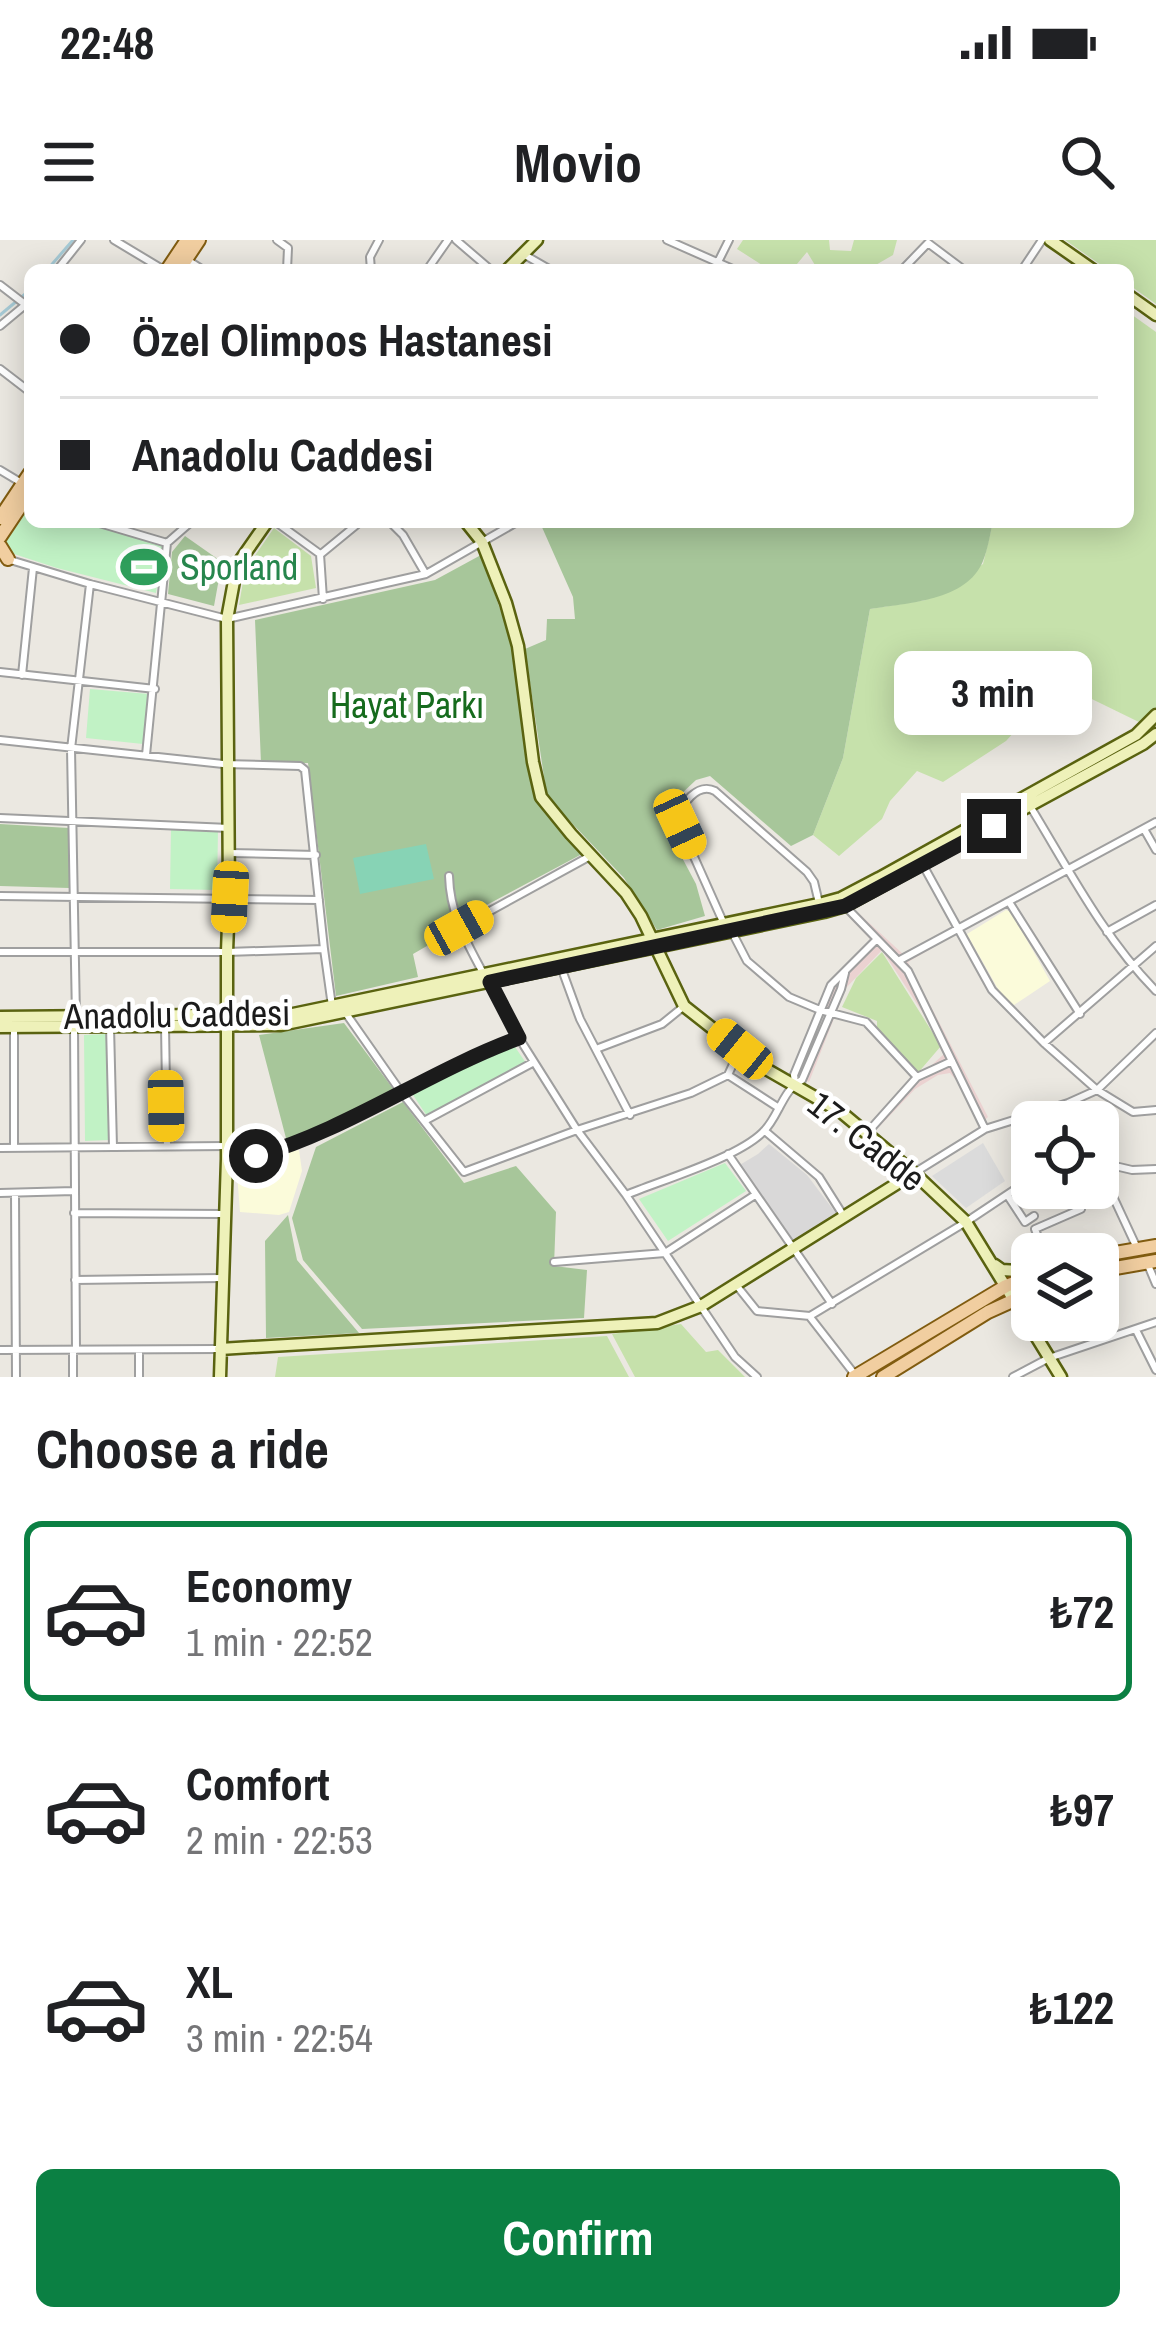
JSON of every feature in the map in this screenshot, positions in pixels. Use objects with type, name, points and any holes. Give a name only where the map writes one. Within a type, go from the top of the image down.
[{"type":"main road","points":[[183,264],[199,240]]},
{"type":"main road","points":[[513,264],[537,240]]},
{"type":"main road","points":[[1046,240],[1084,264]]},
{"type":"main road","points":[[0,518],[24,488]]},
{"type":"main road","points":[[0,536],[24,491]]},
{"type":"main road","points":[[220,1377],[230,897],[227,619],[237,565],[267,528]]},
{"type":"main road","name":"17. Cadde","points":[[471,528],[482,542],[518,646],[542,797],[626,893],[684,1006],[759,1065],[841,1112],[914,1173],[963,1224],[1007,1294]]},
{"type":"main road","name":"Anadolu Caddesi","points":[[0,1017],[165,1026],[277,1016],[845,906],[1136,735],[1156,715]]},
{"type":"main road","name":"Anadolu Caddesi","points":[[728,928],[841,898],[1030,806],[1156,734]]},
{"type":"main road","name":"Anadolu Caddesi","points":[[0,1027],[75,1022],[280,1025],[487,978],[561,968],[654,944]]},
{"type":"main road","points":[[220,1348],[657,1323],[701,1306],[914,1173]]},
{"type":"main road","points":[[963,1224],[1061,1377]]},
{"type":"main road","points":[[1119,1252],[1156,1246]]},
{"type":"main road","points":[[989,1260],[1011,1271]]},
{"type":"main road","points":[[1119,1267],[1151,1261]]},
{"type":"main road","points":[[883,1377],[1011,1291]]},
{"type":"main road","points":[[855,1376],[1011,1294]]},
{"type":"street","points":[[62,264],[81,240]]},
{"type":"street","points":[[114,240],[155,264]]},
{"type":"street","points":[[277,240],[291,244]]},
{"type":"street","points":[[432,264],[452,240],[483,264]]},
{"type":"street","points":[[667,240],[711,264]]},
{"type":"street","points":[[1027,264],[1046,240]]},
{"type":"street","points":[[908,264],[929,241],[957,264]]},
{"type":"street","points":[[523,254],[540,264]]},
{"type":"street","points":[[0,326],[24,304]]},
{"type":"street","points":[[0,369],[24,387]]},
{"type":"street","points":[[116,528],[167,543]]},
{"type":"street","points":[[146,755],[167,543],[184,528]]},
{"type":"street","points":[[281,528],[320,554]]},
{"type":"street","points":[[320,554],[352,528]]},
{"type":"street","points":[[396,528],[426,574]]},
{"type":"street","points":[[3,554],[33,568],[227,619],[426,574],[506,528]]},
{"type":"street","points":[[320,554],[323,599]]},
{"type":"street","points":[[22,675],[33,568]]},
{"type":"street","points":[[74,1377],[71,748],[90,584]]},
{"type":"street","points":[[0,672],[155,689]]},
{"type":"street","points":[[0,740],[228,764],[300,766],[308,776],[332,1006]]},
{"type":"street","points":[[819,904],[807,872],[716,791],[698,790],[680,811],[678,821],[728,928],[751,965],[794,1000],[869,1024],[917,1077]]},
{"type":"street","points":[[1030,806],[1107,932],[1156,992]]},
{"type":"street","points":[[0,818],[229,828]]},
{"type":"street","points":[[900,960],[1156,822]]},
{"type":"street","points":[[1144,829],[1156,850]]},
{"type":"street","points":[[230,853],[316,856]]},
{"type":"street","points":[[459,928],[592,855]]},
{"type":"street","points":[[920,860],[992,990],[1096,1090],[1132,1112],[1156,1110]]},
{"type":"street","points":[[448,876],[459,928],[519,1038],[735,1358],[757,1377]]},
{"type":"street","points":[[0,896],[319,900]]},
{"type":"street","points":[[1009,902],[1080,1014]]},
{"type":"street","points":[[1107,932],[1156,905]]},
{"type":"street","points":[[845,906],[908,971],[986,1129]]},
{"type":"street","points":[[794,1084],[831,985],[877,939]]},
{"type":"street","points":[[1044,1043],[1156,946]]},
{"type":"street","points":[[0,952],[323,949]]},
{"type":"street","points":[[561,968],[580,1019],[630,1115]]},
{"type":"street","points":[[626,1195],[728,1154],[765,1131],[794,1084],[802,1080],[842,989],[844,973]]},
{"type":"street","points":[[596,1049],[662,1024],[684,1006]]},
{"type":"street","points":[[345,1012],[464,1172],[691,1094],[728,1075],[740,1049]]},
{"type":"street","points":[[110,1026],[112,1147]]},
{"type":"street","points":[[165,1026],[167,1146]]},
{"type":"street","points":[[14,1027],[14,1148]]},
{"type":"street","points":[[1072,1101],[1096,1090],[1156,1033]]},
{"type":"street","points":[[0,1148],[167,1146],[256,1156],[283,1148],[472,1055],[519,1038]]},
{"type":"street","points":[[867,1133],[917,1077],[952,1061]]},
{"type":"street","points":[[425,1121],[534,1062]]},
{"type":"street","points":[[728,1075],[778,1108]]},
{"type":"street","points":[[914,1173],[986,1129],[1011,1121]]},
{"type":"street","points":[[765,1131],[819,1177],[844,1216]]},
{"type":"street","points":[[728,1154],[832,1304]]},
{"type":"street","points":[[1119,1166],[1156,1169]]},
{"type":"street","points":[[0,1193],[74,1191]]},
{"type":"street","points":[[15,1193],[16,1377]]},
{"type":"street","points":[[735,1283],[757,1311],[810,1316],[1011,1194]]},
{"type":"street","points":[[554,1262],[665,1252],[755,1195]]},
{"type":"street","points":[[1008,1196],[1025,1222],[1034,1216]]},
{"type":"street","points":[[1036,1233],[1035,1229],[1081,1209]]},
{"type":"street","points":[[1119,1209],[1137,1248]]},
{"type":"street","points":[[74,1214],[226,1214]]},
{"type":"street","points":[[1151,1261],[1156,1284]]},
{"type":"street","points":[[75,1280],[224,1278]]},
{"type":"street","points":[[810,1316],[855,1376]]},
{"type":"street","points":[[1013,1377],[1048,1358],[1156,1322]]},
{"type":"street","points":[[1136,1330],[1156,1370]]},
{"type":"street","points":[[0,1350],[220,1348]]},
{"type":"street","points":[[139,1349],[139,1377]]},
{"type":"shaded area","points":[[854,909],[904,955],[950,930],[953,936],[908,962],[988,1117],[979,1125],[962,1087],[950,1073],[915,1089],[878,1128],[871,1125],[943,1055],[943,1044],[882,950],[846,988],[809,1082],[800,1078],[831,988],[871,940],[847,915]]},
{"type":"shaded area","points":[[1006,910],[1050,981],[1014,1005],[1002,996],[967,934]]},
{"type":"shaded area","points":[[983,1143],[1005,1181],[966,1208],[932,1176]]},
{"type":"shaded area","points":[[769,1144],[807,1175],[838,1216],[793,1247],[738,1166]]},
{"type":"shaded area","points":[[299,1150],[302,1171],[289,1212],[240,1212],[236,1161]]},
{"type":"green space","points":[[743,240],[829,240],[830,250],[851,251],[854,240],[897,240],[893,255],[877,264],[814,264],[807,252],[797,264],[761,264],[737,249]]},
{"type":"green space","points":[[1065,240],[1156,240],[1156,304],[1134,288],[1134,264],[1099,264]]},
{"type":"green space","points":[[1134,316],[1156,332],[1156,707],[1143,724],[1059,683],[1006,741],[943,782],[917,771],[890,801],[882,819],[839,856],[813,835],[843,758],[870,609],[926,600],[983,564],[992,528],[1134,528]]},
{"type":"green space","points":[[24,514],[24,528],[103,528],[164,545],[156,593],[11,553],[6,542]]},
{"type":"green space","points":[[274,528],[311,556],[316,588],[239,605],[245,570]]},
{"type":"green space","points":[[542,528],[991,528],[983,561],[964,585],[934,598],[870,609],[843,758],[813,835],[791,846],[710,776],[696,780],[663,811],[705,916],[657,930],[624,878],[547,797],[525,649],[546,640],[547,619],[575,619],[573,597]]},
{"type":"green space","points":[[185,536],[222,562],[214,606],[168,594],[172,552]]},
{"type":"green space","name":"Hayat Parkı","points":[[481,555],[514,649],[536,801],[582,854],[451,924],[453,931],[413,954],[418,977],[336,996],[308,763],[261,763],[255,620],[435,580]]},
{"type":"green space","points":[[90,689],[149,694],[143,744],[86,738]]},
{"type":"green space","points":[[0,824],[69,828],[69,888],[0,886]]},
{"type":"green space","points":[[171,828],[218,829],[217,890],[170,889]]},
{"type":"green space","points":[[426,844],[434,879],[360,894],[353,858]]},
{"type":"green space","points":[[882,952],[941,1046],[917,1074],[877,1028],[877,1021],[842,1007],[856,978]]},
{"type":"green space","points":[[344,1023],[394,1090],[287,1142],[259,1035]]},
{"type":"green space","points":[[107,1034],[109,1140],[85,1141],[84,1035]]},
{"type":"green space","points":[[513,1044],[526,1063],[427,1116],[411,1092],[449,1071]]},
{"type":"green space","points":[[403,1102],[464,1183],[516,1166],[556,1212],[554,1266],[587,1270],[584,1318],[362,1329],[303,1260],[292,1218],[316,1147]]},
{"type":"green space","points":[[725,1163],[746,1191],[668,1241],[639,1199]]},
{"type":"green space","points":[[288,1215],[297,1260],[359,1333],[266,1338],[265,1241]]},
{"type":"green space","points":[[681,1324],[706,1352],[718,1350],[745,1377],[635,1377],[612,1334]]},
{"type":"green space","points":[[607,1336],[629,1377],[275,1377],[278,1357]]},
{"type":"waterway","points":[[52,264],[73,240]]},
{"type":"waterway","points":[[0,315],[24,295]]},
{"type":"place","name":"Sporland","points":[[144,567]]},
{"type":"route","points":[[256,1156],[283,1148],[472,1055],[519,1038],[490,982],[845,906],[994,826]]}]
